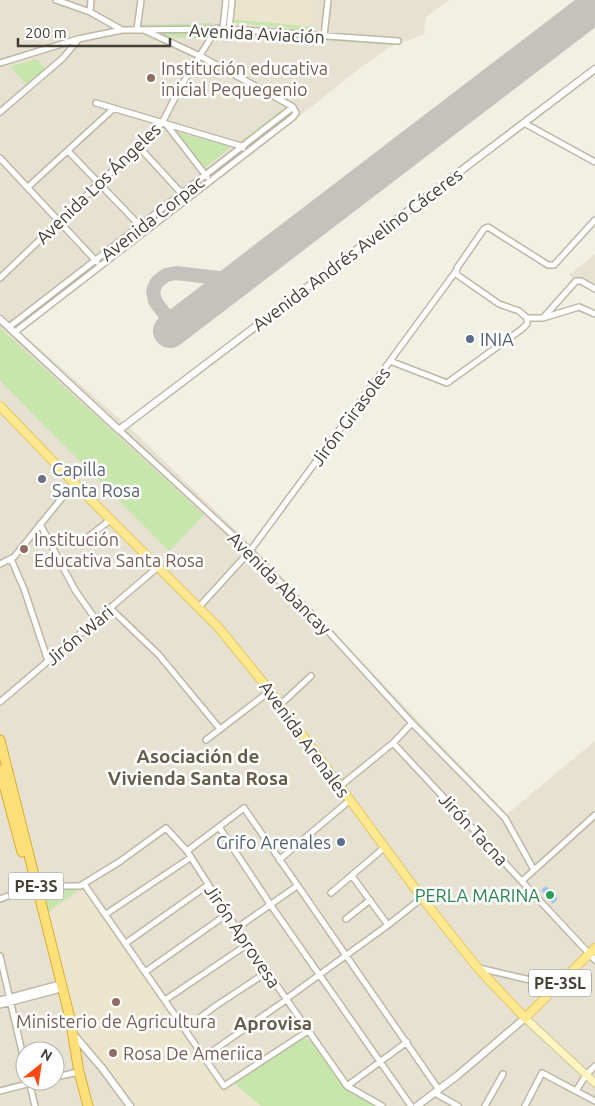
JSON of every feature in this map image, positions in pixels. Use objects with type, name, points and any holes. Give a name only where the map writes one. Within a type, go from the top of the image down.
[{"type":"highway","name":"PE-3S","points":[[0,740],[56,988],[66,1023],[72,1032]]},
{"type":"highway","name":"PE-3S","points":[[0,770],[70,1018],[79,1072],[88,1106]]},
{"type":"main road","name":"Avenida Arenales","points":[[0,406],[110,520],[219,628],[270,691],[339,787],[386,846],[422,898],[477,967],[525,1018],[595,1083]]},
{"type":"main road","name":"PE-3SL","points":[[525,1018],[592,951]]},
{"type":"street","points":[[56,0],[90,12],[122,30]]},
{"type":"street","points":[[90,12],[91,0]]},
{"type":"street","points":[[137,29],[140,0]]},
{"type":"street","points":[[223,28],[226,0]]},
{"type":"street","points":[[223,28],[232,0]]},
{"type":"street","points":[[324,36],[328,0]]},
{"type":"street","name":"Avenida Aviación","points":[[0,63],[78,39],[122,30],[137,29],[223,28],[398,42]]},
{"type":"street","name":"Avenida Los Ángeles","points":[[0,278],[164,123],[200,56],[223,28]]},
{"type":"street","points":[[144,30],[200,56],[293,107]]},
{"type":"street","points":[[0,112],[63,58],[78,39]]},
{"type":"street","name":"Avenida Andrés Avelino Cáceres","points":[[119,430],[595,68]]},
{"type":"street","points":[[96,103],[242,146],[246,152]]},
{"type":"street","name":"Avenida Corpac","points":[[9,327],[96,261],[143,229],[187,199],[293,117],[296,113],[293,107],[182,194],[143,229],[100,266],[15,332]]},
{"type":"street","points":[[28,187],[113,109]]},
{"type":"street","points":[[164,123],[210,181]]},
{"type":"street","points":[[524,123],[595,162]]},
{"type":"street","points":[[139,148],[187,199]]},
{"type":"street","points":[[68,151],[143,229]]},
{"type":"street","points":[[0,158],[100,266]]},
{"type":"street","points":[[390,361],[486,227],[548,265],[554,265],[595,220]]},
{"type":"street","points":[[456,271],[456,274],[500,304],[519,311],[527,318],[542,318],[579,307],[595,314]]},
{"type":"street","points":[[542,318],[576,281],[581,280],[595,289]]},
{"type":"street","name":"Avenida Abancay","points":[[0,318],[250,551],[327,630],[412,723],[505,818],[534,870]]},
{"type":"street","name":"Jirón Girasoles","points":[[199,607],[250,551],[390,361],[448,383],[522,329],[527,324],[527,318]]},
{"type":"street","points":[[0,564],[14,557],[74,483]]},
{"type":"street","points":[[87,538],[110,520]]},
{"type":"street","points":[[40,524],[75,590],[96,620]]},
{"type":"street","points":[[11,559],[24,589],[48,661]]},
{"type":"street","name":"Jirón Wari","points":[[0,702],[158,567]]},
{"type":"street","points":[[110,608],[158,654],[220,729]]},
{"type":"street","points":[[280,705],[311,676]]},
{"type":"street","points":[[206,740],[270,691]]},
{"type":"street","points":[[339,787],[393,743],[412,723]]},
{"type":"street","name":"Jirón Tacna","points":[[393,743],[522,881],[592,951],[595,960]]},
{"type":"street","points":[[279,860],[350,800]]},
{"type":"street","points":[[187,851],[244,808],[407,1042],[437,1091],[458,1106]]},
{"type":"street","points":[[522,881],[595,815]]},
{"type":"street","points":[[220,827],[318,975],[411,1106]]},
{"type":"street","name":"Jirón Aprovesa","points":[[84,884],[119,862],[166,828],[187,851],[227,914],[347,1086],[382,1106]]},
{"type":"street","points":[[332,893],[386,846]]},
{"type":"street","points":[[106,914],[190,858]]},
{"type":"street","points":[[352,876],[388,925]]},
{"type":"street","points":[[0,899],[34,887],[80,886],[84,884],[224,1086],[308,1031]]},
{"type":"street","points":[[126,943],[208,885]]},
{"type":"street","points":[[237,928],[297,886]]},
{"type":"street","points":[[204,1057],[286,1000],[422,898]]},
{"type":"street","points":[[346,919],[370,900]]},
{"type":"street","points":[[145,972],[227,914]]},
{"type":"street","points":[[165,1000],[248,944]]},
{"type":"street","points":[[0,956],[19,1041]]},
{"type":"street","points":[[477,967],[530,980],[555,977],[571,972]]},
{"type":"street","points":[[185,1028],[267,972]]},
{"type":"street","points":[[0,1005],[10,1000],[56,988]]},
{"type":"street","points":[[0,1000],[10,1000]]},
{"type":"street","points":[[418,1106],[525,1018]]},
{"type":"street","points":[[72,1032],[130,1106]]},
{"type":"street","points":[[347,1086],[407,1042]]},
{"type":"street","points":[[576,1091],[586,1074],[595,1066]]},
{"type":"street","points":[[65,1075],[79,1072]]},
{"type":"street","points":[[485,1106],[503,1074]]},
{"type":"street","points":[[527,1105],[542,1074],[595,1101]]},
{"type":"street","points":[[0,1091],[15,1086]]},
{"type":"street","points":[[31,1091],[35,1106]]},
{"type":"shaded area","points":[[0,0],[449,0],[426,17],[424,34],[390,47],[360,68],[21,330],[17,329],[131,429],[253,547],[507,814],[595,741],[595,1106],[0,1106]]},
{"type":"shaded area","points":[[235,0],[313,0],[311,25],[233,19]]},
{"type":"shaded area","points":[[595,254],[595,291],[569,275]]},
{"type":"shaded area","name":"Ministerio de Agricultura","points":[[85,889],[224,1090],[234,1083],[261,1106],[135,1106],[74,1028],[46,914]]},
{"type":"green space","points":[[229,19],[315,27],[314,31],[228,22]]},
{"type":"green space","points":[[212,23],[211,27],[142,27],[140,25]]},
{"type":"green space","points":[[230,30],[393,43],[392,45],[230,34]]},
{"type":"green space","points":[[153,33],[206,33],[205,39],[164,37]]},
{"type":"green space","points":[[37,59],[46,70],[27,85],[10,67]]},
{"type":"green space","points":[[281,110],[284,112],[243,144],[241,141]]},
{"type":"green space","points":[[287,115],[289,118],[250,148],[247,145]]},
{"type":"green space","points":[[169,130],[231,147],[203,169]]},
{"type":"green space","points":[[238,152],[240,155],[212,177],[210,174]]},
{"type":"green space","points":[[178,199],[180,202],[147,227],[145,225]]},
{"type":"green space","points":[[134,233],[136,236],[104,261],[102,258]]},
{"type":"green space","points":[[90,268],[92,271],[21,326],[19,324]]},
{"type":"green space","points":[[0,328],[204,515],[169,551],[0,381]]},
{"type":"green space","points":[[39,887],[75,888],[77,891],[46,913]]},
{"type":"green space","points":[[304,1038],[313,1042],[345,1088],[377,1106],[261,1106],[234,1083],[298,1039]]},
{"type":"water","name":"PERLA MARINA","points":[[546,886],[558,899],[553,904],[541,890]]},
{"type":"taxiway","points":[[175,328],[155,301],[153,291],[157,282],[166,275],[176,273],[227,279],[241,277]]},
{"type":"runway","points":[[170,331],[595,6]]},
{"type":"place","name":"Institución educativa inicial Pequegenio","points":[[151,78]]},
{"type":"place","name":"INIA","points":[[470,339]]},
{"type":"place","name":"Capilla Santa Rosa","points":[[42,479]]},
{"type":"place","name":"Institución Educativa Santa Rosa","points":[[24,549]]},
{"type":"place","name":"Grifo Arenales","points":[[341,842]]},
{"type":"place","name":"PERLA MARINA","points":[[550,895]]},
{"type":"place","name":"Ministerio de Agricultura","points":[[116,1002]]},
{"type":"place","name":"Rosa De Ameriica","points":[[113,1053]]},
{"type":"district","name":"Asociación de Vivienda Santa Rosa","points":[[198,767]]},
{"type":"district","name":"Aprovisa","points":[[273,1023]]}]
